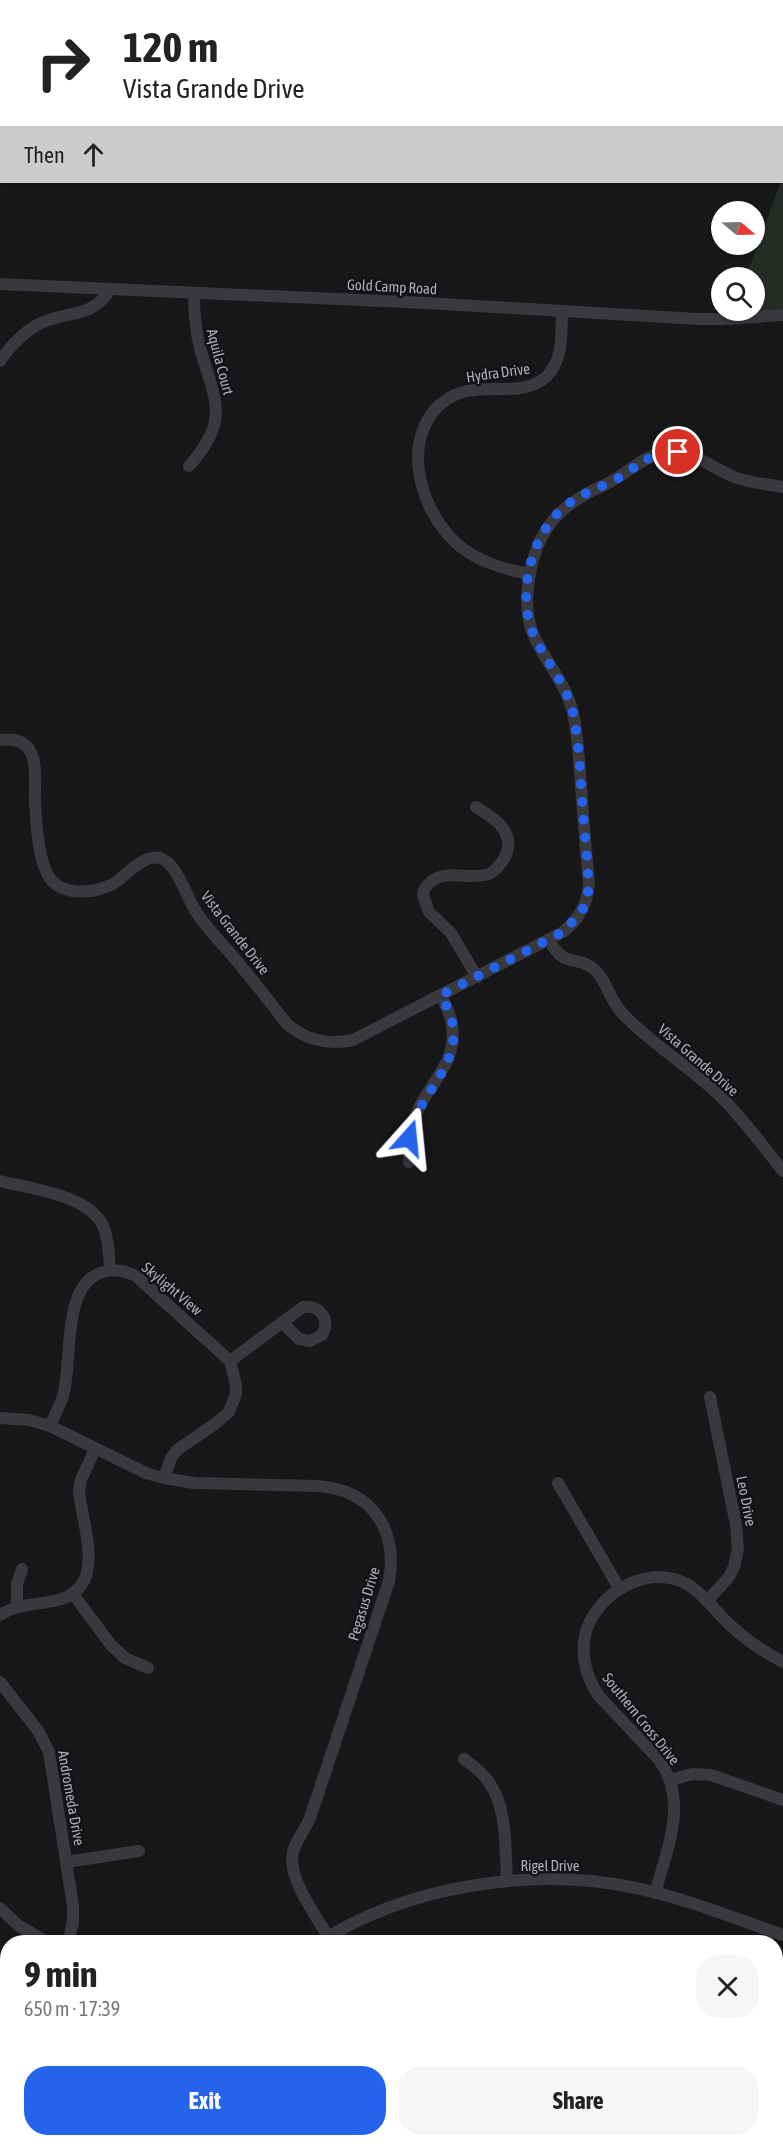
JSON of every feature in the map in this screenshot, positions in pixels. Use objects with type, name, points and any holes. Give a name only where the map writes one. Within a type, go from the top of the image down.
[{"type":"street","name":"Gold Camp Road","points":[[0,284],[698,319],[783,315]]},
{"type":"street","points":[[0,361],[32,328],[48,320],[97,306],[111,289]]},
{"type":"street","name":"Aquila Court","points":[[189,466],[207,444],[214,430],[216,415],[214,393],[196,330],[194,293]]},
{"type":"street","name":"Hydra Drive","points":[[530,574],[485,562],[462,548],[451,538],[435,518],[428,502],[420,471],[420,445],[432,414],[448,399],[469,390],[528,387],[538,383],[546,376],[560,353],[562,311]]},
{"type":"street","name":"Vista Grande Drive","points":[[0,740],[11,739],[26,746],[34,760],[37,773],[36,816],[41,853],[44,866],[54,883],[69,890],[90,892],[114,883],[148,859],[166,861],[172,867],[191,905],[287,1024],[306,1037],[328,1042],[353,1040],[563,932],[578,918],[586,903],[589,884],[578,743],[573,712],[563,683],[540,647],[531,627],[527,605],[530,574],[536,548],[542,535],[558,513],[581,496],[621,477],[635,465],[657,454],[667,452],[688,454],[737,478],[783,487]]},
{"type":"street","points":[[476,807],[495,818],[505,829],[508,846],[502,863],[490,874],[439,877],[427,886],[423,895],[429,912],[451,933],[477,977]]},
{"type":"street","name":"Vista Grande Drive","points":[[549,940],[557,954],[563,959],[595,970],[602,977],[615,1006],[718,1094],[783,1171]]},
{"type":"street","points":[[409,1162],[409,1138],[415,1118],[423,1101],[445,1068],[453,1046],[453,1026],[441,995]]},
{"type":"street","points":[[0,1181],[68,1198],[88,1207],[95,1213],[105,1229],[110,1270],[86,1282],[76,1299],[63,1396],[50,1426]]},
{"type":"street","name":"Skylight View","points":[[110,1270],[128,1272],[144,1282],[230,1361]]},
{"type":"street","points":[[164,1478],[171,1458],[177,1450],[223,1419],[229,1412],[236,1394],[230,1361],[282,1322]]},
{"type":"street","name":"Leo Drive","points":[[707,1602],[729,1576],[734,1567],[738,1549],[736,1525],[710,1397]]},
{"type":"street","name":"Pegasus Drive","points":[[0,1418],[29,1420],[50,1426],[146,1473],[164,1478],[194,1482],[318,1486],[338,1490],[363,1502],[386,1529],[392,1553],[389,1581],[310,1818],[292,1857],[297,1882],[322,1935]]},
{"type":"street","points":[[0,1615],[17,1607],[55,1601],[74,1594],[85,1578],[89,1562],[79,1490],[95,1449]]},
{"type":"street","points":[[558,1483],[619,1588]]},
{"type":"street","points":[[17,1607],[17,1584],[22,1569]]},
{"type":"street","name":"Southern Cross Drive","points":[[655,1893],[674,1819],[675,1797],[671,1780],[659,1760],[598,1695],[586,1672],[584,1648],[588,1626],[601,1604],[619,1588],[642,1579],[666,1578],[686,1584],[747,1639],[783,1662]]},
{"type":"street","points":[[74,1594],[111,1645],[125,1658],[148,1668]]},
{"type":"street","name":"Andromeda Drive","points":[[0,1682],[39,1732],[50,1752],[74,1914],[70,1935]]},
{"type":"street","points":[[464,1759],[489,1781],[498,1802],[507,1881]]},
{"type":"street","points":[[671,1780],[692,1774],[711,1775],[783,1800]]},
{"type":"street","name":"Andromeda Drive","points":[[66,1862],[139,1851]]},
{"type":"street","name":"Rigel Drive","points":[[335,1935],[404,1903],[463,1888],[507,1881],[583,1881],[630,1887],[688,1902],[783,1935]]},
{"type":"street","points":[[0,1908],[18,1926],[34,1935]]},
{"type":"shaded area","points":[[780,183],[783,183],[783,309],[765,310],[765,267],[750,267],[754,255],[765,255],[765,225]]},
{"type":"route","points":[[409,1138],[423,1101],[445,1068],[453,1046],[453,1026],[441,995],[563,932],[578,918],[588,895],[578,743],[573,712],[563,683],[534,637],[528,617],[527,594],[536,548],[549,523],[568,504],[621,477],[646,459],[657,454],[678,452]]}]
